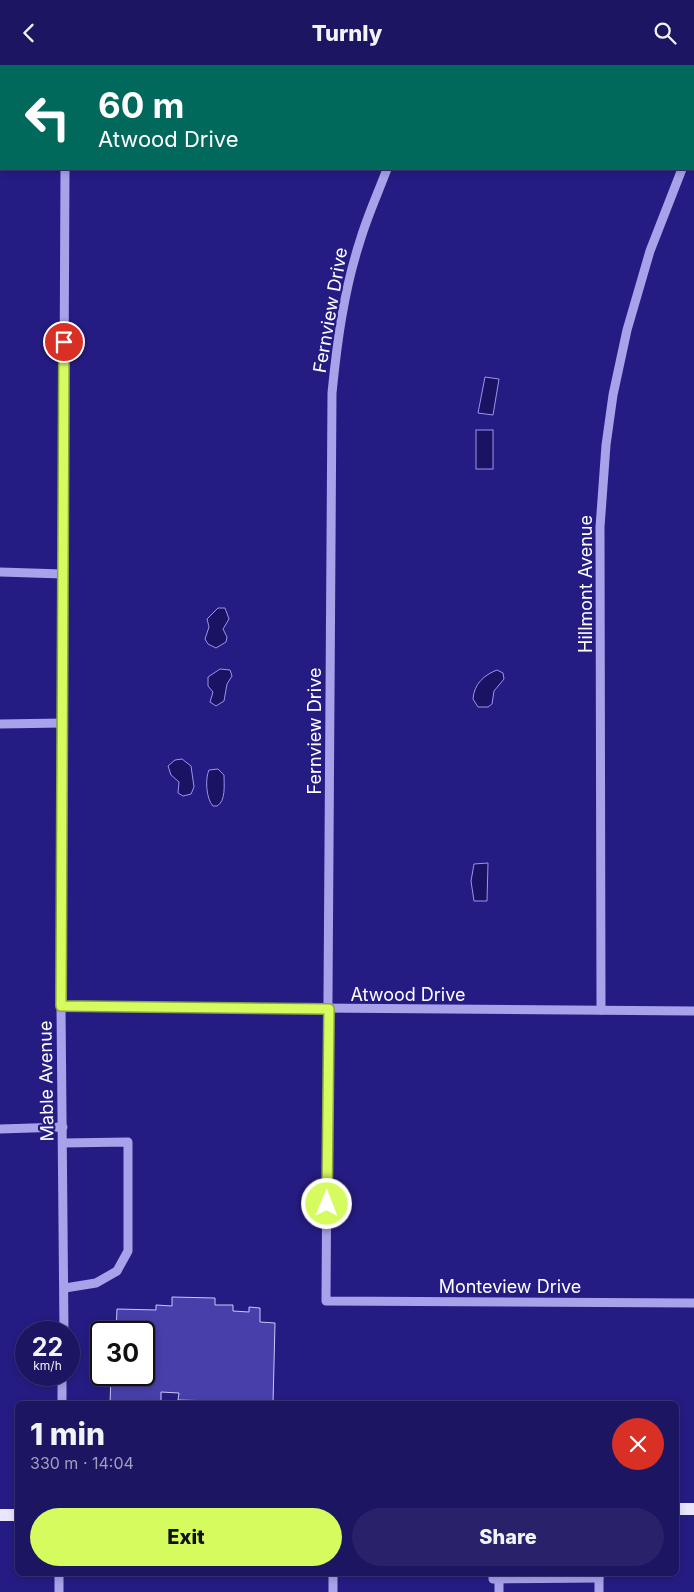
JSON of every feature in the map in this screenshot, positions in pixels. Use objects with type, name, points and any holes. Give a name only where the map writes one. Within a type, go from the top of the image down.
[{"type":"main road","points":[[679,1509],[694,1509]]},
{"type":"main road","points":[[0,1515],[15,1515]]},
{"type":"street","name":"Mable Avenue","points":[[64,1321],[61,1006],[65,170]]},
{"type":"street","name":"Fernview Drive","points":[[326,1301],[332,393],[336,349],[348,283],[360,240],[387,170]]},
{"type":"street","name":"Hillmont Avenue","points":[[601,1010],[600,527],[606,445],[626,330],[650,251],[682,170]]},
{"type":"street","points":[[0,572],[63,574]]},
{"type":"street","points":[[0,724],[63,723]]},
{"type":"street","name":"Atwood Drive","points":[[61,1006],[694,1011]]},
{"type":"street","points":[[0,1129],[63,1127]]},
{"type":"street","points":[[63,1143],[128,1142],[128,1251],[117,1271],[96,1283],[65,1288]]},
{"type":"street","name":"Monteview Drive","points":[[326,1301],[694,1303]]},
{"type":"street","points":[[62,1386],[62,1401]]},
{"type":"street","points":[[59,1576],[59,1592]]},
{"type":"street","points":[[333,1576],[333,1592]]},
{"type":"street","points":[[500,1592],[496,1576],[599,1576],[598,1592]]},
{"type":"shaded area","points":[[485,377],[499,379],[493,415],[478,413]]},
{"type":"shaded area","points":[[476,430],[493,430],[493,469],[476,469]]},
{"type":"shaded area","points":[[218,608],[225,608],[229,619],[223,629],[227,637],[226,642],[216,648],[208,644],[205,639],[209,627],[207,619]]},
{"type":"shaded area","points":[[220,669],[230,670],[232,676],[227,684],[224,701],[216,706],[210,702],[213,692],[208,686],[208,677]]},
{"type":"shaded area","points":[[497,670],[503,673],[504,679],[494,691],[492,704],[488,707],[478,707],[473,699],[475,689],[484,677]]},
{"type":"shaded area","points":[[182,759],[191,766],[194,787],[191,794],[183,796],[178,793],[179,782],[171,775],[168,766],[175,760]]},
{"type":"shaded area","points":[[218,769],[224,775],[224,792],[220,804],[213,806],[208,794],[207,778],[209,770]]},
{"type":"shaded area","points":[[488,863],[487,901],[474,901],[471,881],[474,864]]},
{"type":"building","points":[[172,1297],[215,1298],[215,1305],[233,1305],[233,1311],[249,1312],[249,1307],[260,1308],[260,1322],[275,1323],[273,1401],[178,1400],[179,1393],[161,1392],[161,1401],[110,1401],[111,1386],[155,1386],[155,1321],[116,1321],[117,1309],[156,1310],[156,1305],[172,1306]]},
{"type":"route","points":[[64,342],[61,1006],[329,1009],[327,1204]]}]
